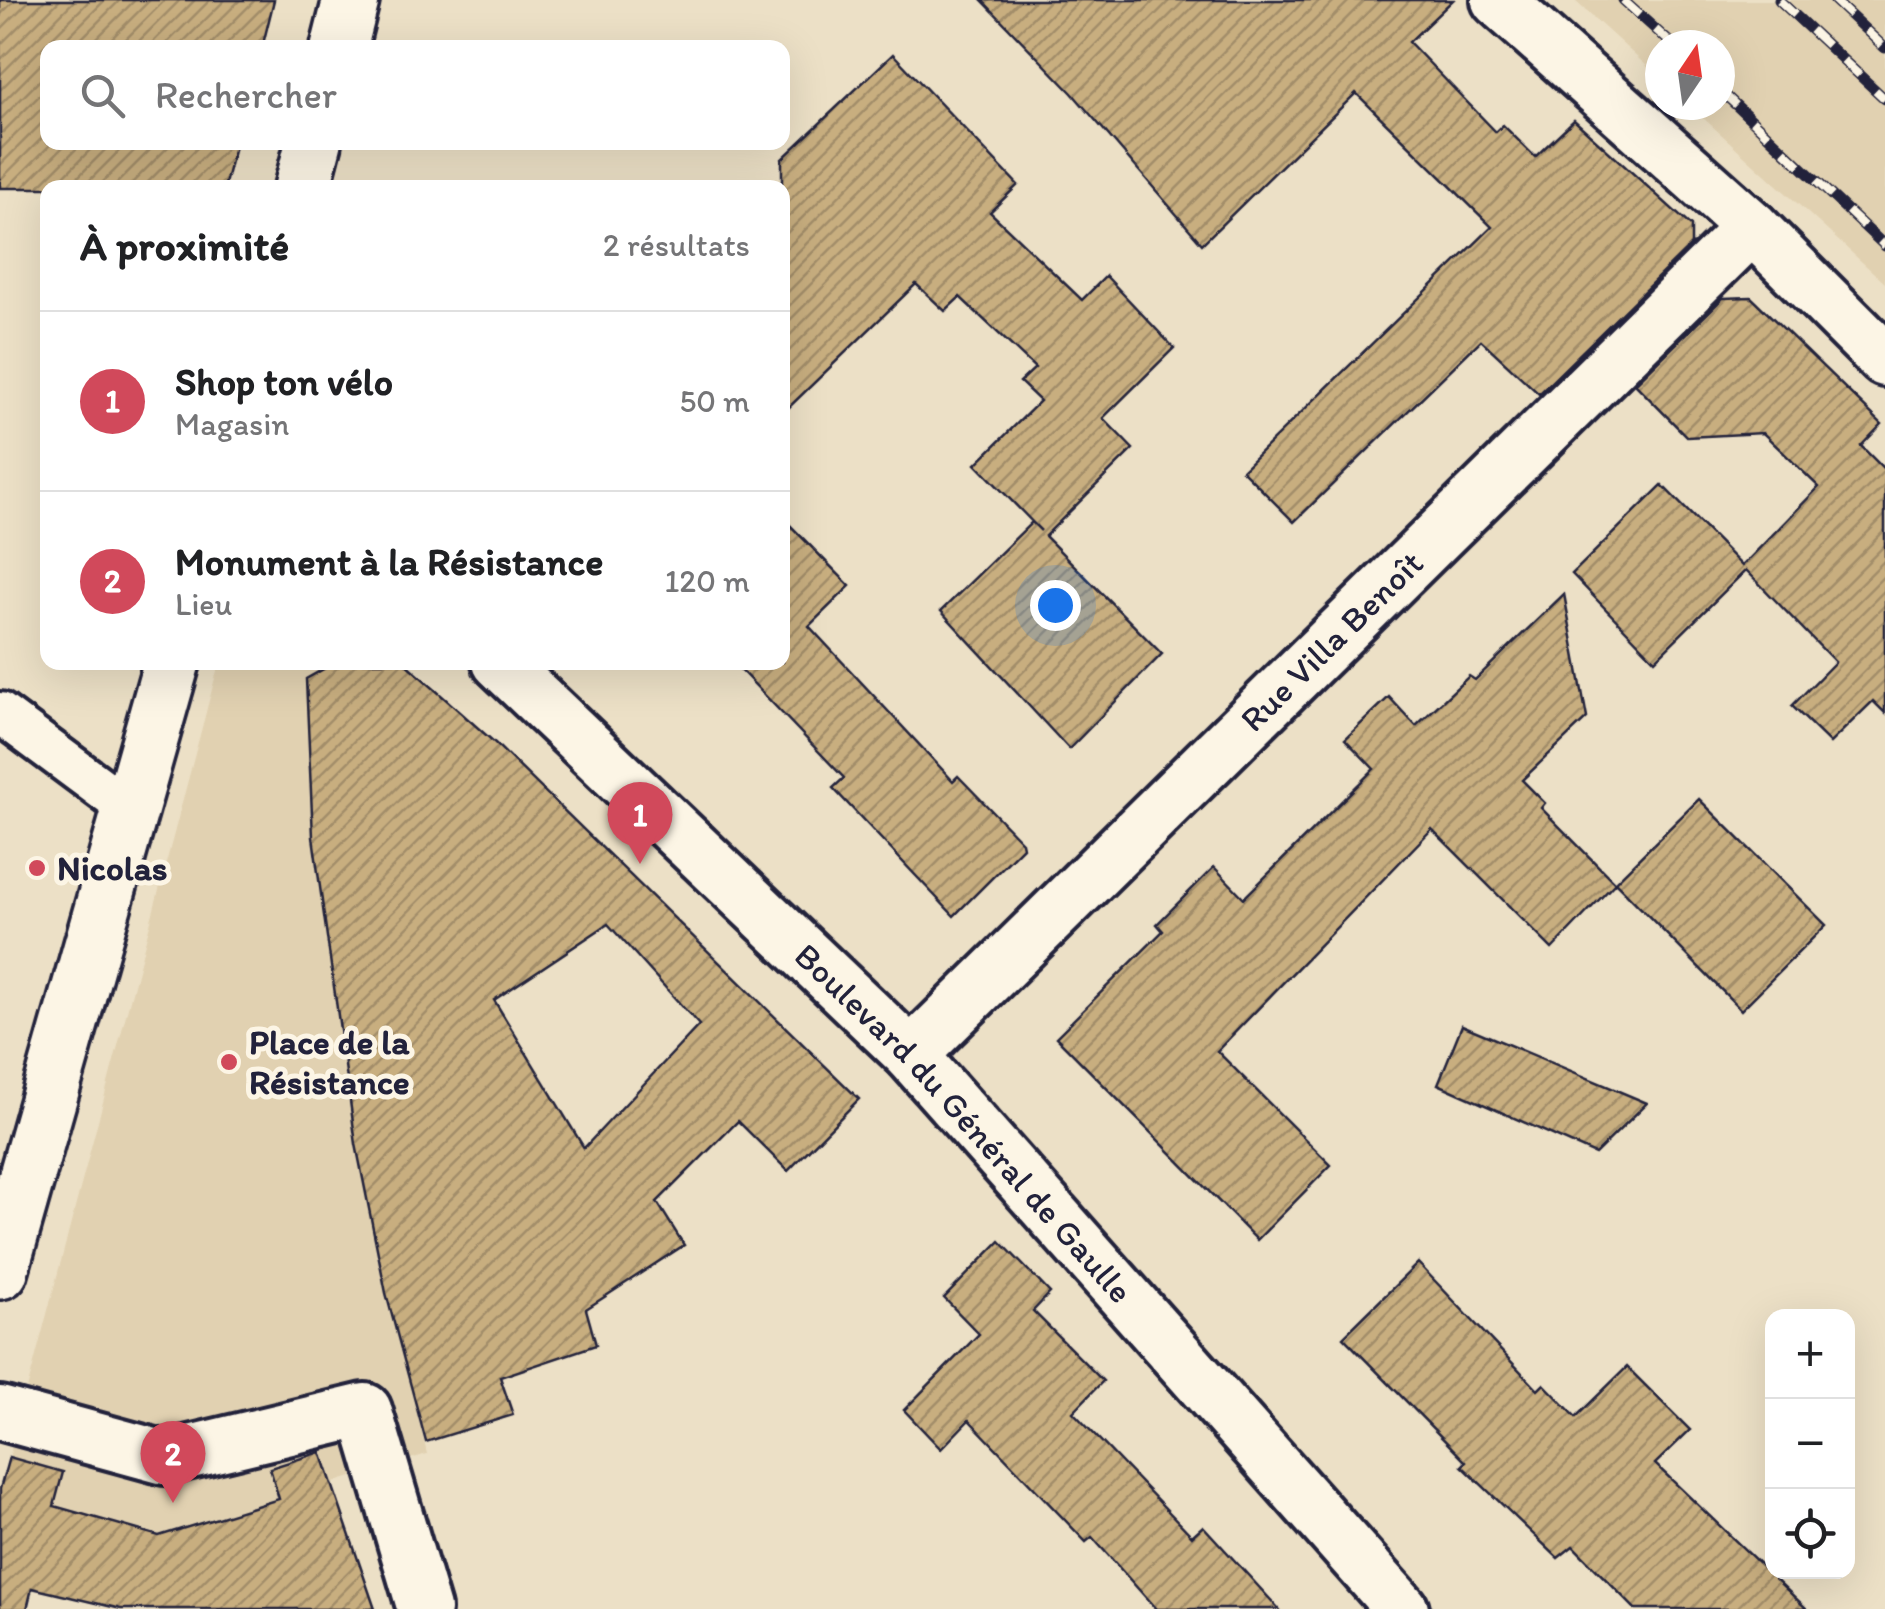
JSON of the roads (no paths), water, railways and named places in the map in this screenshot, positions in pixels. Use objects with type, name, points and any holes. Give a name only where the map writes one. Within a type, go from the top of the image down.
[{"type":"main road","points":[[340,40],[351,0]]},
{"type":"main road","points":[[304,180],[312,150]]},
{"type":"main road","points":[[0,1271],[170,670]]},
{"type":"street","points":[[1498,0],[1752,227],[1885,360]]},
{"type":"street","name":"Rue Villa Benoît","points":[[911,1055],[1752,227]]},
{"type":"street","name":"Boulevard du Général de Gaulle","points":[[507,670],[911,1055],[1402,1609]]},
{"type":"street","points":[[0,714],[128,810]]},
{"type":"street","points":[[0,1413],[166,1458],[365,1410],[424,1609]]},
{"type":"railway","points":[[1623,0],[1656,30]]},
{"type":"railway","points":[[1779,0],[1885,99]]},
{"type":"railway","points":[[1834,0],[1885,48]]},
{"type":"railway","points":[[1735,104],[1885,246]]},
{"type":"place","name":"Shop ton vélo","points":[[640,864]]},
{"type":"place","name":"Nicolas","points":[[37,868]]},
{"type":"place","name":"Place de la Résistance","points":[[229,1062]]},
{"type":"place","name":"Monument à la Résistance","points":[[173,1503]]}]
